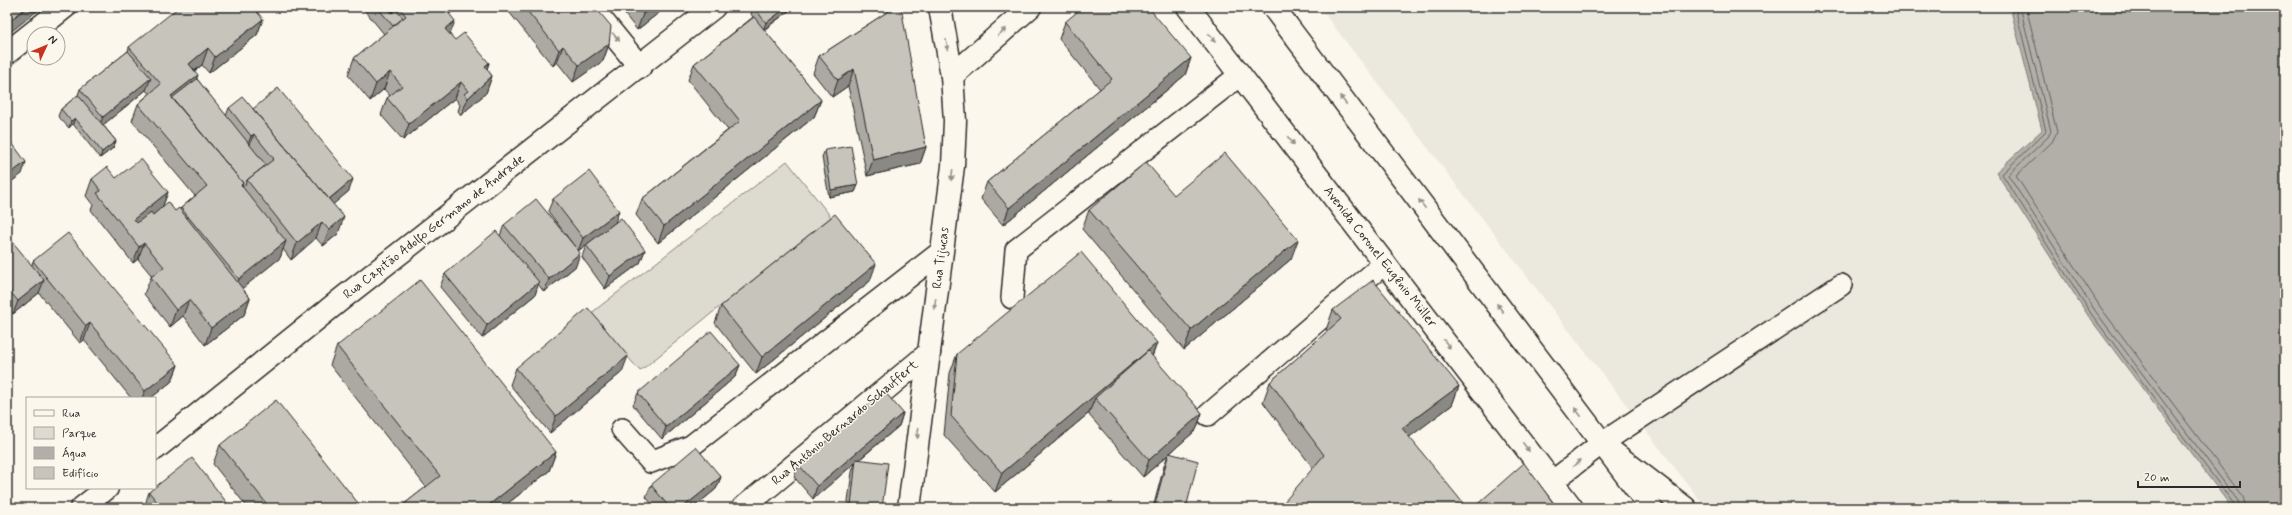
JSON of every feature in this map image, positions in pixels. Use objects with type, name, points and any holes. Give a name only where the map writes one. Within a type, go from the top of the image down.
[{"type":"street","points":[[7,53],[65,7]]},
{"type":"street","points":[[591,7],[640,66]]},
{"type":"street","name":"Rua Capitão Adolfo Germano de Andrade","points":[[156,448],[344,297],[714,7]]},
{"type":"street","name":"Rua Tijucas","points":[[908,508],[953,166],[955,121],[952,76],[940,7]]},
{"type":"street","points":[[952,76],[1030,7]]},
{"type":"street","name":"Avenida Coronel Eugênio Müller","points":[[1188,7],[1572,508]]},
{"type":"street","points":[[1273,7],[1651,508]]},
{"type":"street","name":"Rua Antônio Bernardo Schauffert","points":[[743,508],[929,353]]},
{"type":"street","points":[[82,508],[106,489]]},
{"type":"lane","points":[[1012,298],[1016,250],[1240,75]]},
{"type":"lane","points":[[622,429],[651,462],[691,446],[942,251]]},
{"type":"lane","points":[[1208,415],[1385,263]]},
{"type":"lane","points":[[1552,482],[1602,443],[1841,285]]},
{"type":"lane","points":[[1602,443],[1686,508]]},
{"type":"shaded area","points":[[1319,7],[2010,7],[2042,131],[1996,172],[2089,317],[2232,508],[1706,508]]},
{"type":"green space","points":[[787,161],[831,217],[640,371],[590,314]]},
{"type":"water","points":[[2010,7],[2285,7],[2285,508],[2232,508],[2089,317],[1996,172],[2042,130]]},
{"type":"building","points":[[7,7],[27,7],[7,23]]},
{"type":"building","points":[[179,7],[253,7],[263,19],[215,57],[208,48],[189,64],[198,75],[171,96],[243,183],[241,185],[286,241],[239,279],[181,208],[207,186],[138,104],[161,84],[129,47]]},
{"type":"building","points":[[377,7],[389,7],[388,9],[392,13],[396,10],[403,18],[393,26]]},
{"type":"building","points":[[399,7],[444,7],[455,21],[445,29],[455,40],[464,33],[489,63],[485,66],[492,76],[468,98],[464,94],[468,91],[461,82],[409,124],[387,98],[402,86],[390,72],[376,84],[354,58],[406,16]]},
{"type":"building","points":[[524,7],[595,7],[611,26],[609,44],[579,65],[563,46],[559,50]]},
{"type":"building","points":[[638,7],[652,7],[643,14]]},
{"type":"building","points":[[754,7],[787,7],[766,23]]},
{"type":"building","points":[[895,7],[901,7],[926,147],[873,160],[854,69],[838,80],[819,56]]},
{"type":"building","points":[[1083,7],[1148,7],[1191,58],[1009,208],[987,182],[1112,79],[1065,22]]},
{"type":"building","points":[[754,17],[821,100],[664,226],[642,199],[740,121],[694,64]]},
{"type":"building","points":[[128,51],[151,78],[103,117],[80,89]]},
{"type":"building","points":[[197,79],[266,165],[247,180],[245,185],[242,187],[243,183],[172,98]]},
{"type":"building","points":[[278,88],[353,179],[329,199],[253,109]]},
{"type":"building","points":[[78,95],[116,141],[102,152],[75,118],[71,121],[61,109]]},
{"type":"building","points":[[243,97],[344,217],[329,230],[322,222],[297,243],[247,180],[274,159],[254,134],[251,136],[229,108]]},
{"type":"building","points":[[12,143],[26,162],[7,176],[7,147]]},
{"type":"building","points":[[851,146],[858,185],[831,190],[825,150]]},
{"type":"building","points":[[1225,153],[1298,240],[1191,330],[1089,210],[1146,162],[1174,195]]},
{"type":"building","points":[[141,159],[168,192],[134,219],[137,223],[151,212],[153,215],[168,202],[175,211],[179,208],[250,298],[211,328],[189,300],[176,310],[151,277],[164,267],[144,243],[139,247],[97,193],[101,191],[92,179],[107,167],[116,178]]},
{"type":"building","points":[[589,171],[619,211],[583,238],[553,199]]},
{"type":"building","points":[[536,199],[580,253],[549,279],[504,225]]},
{"type":"building","points":[[835,214],[876,264],[762,357],[721,306]]},
{"type":"building","points":[[621,218],[645,250],[610,276],[586,245]]},
{"type":"building","points":[[496,231],[539,282],[487,325],[445,274]]},
{"type":"building","points":[[68,233],[178,365],[145,391],[90,323],[86,326],[33,261]]},
{"type":"building","points":[[11,240],[44,280],[18,301],[7,288],[7,244]]},
{"type":"building","points":[[1081,252],[1157,343],[1002,473],[951,416],[957,354]]},
{"type":"building","points":[[420,280],[556,452],[485,508],[399,508],[440,476],[337,346]]},
{"type":"building","points":[[1373,280],[1459,386],[1402,428],[1467,508],[1279,508],[1324,455],[1270,382],[1341,319],[1333,310]]},
{"type":"building","points":[[588,308],[628,356],[556,416],[516,368]]},
{"type":"building","points":[[711,331],[740,365],[666,427],[638,393]]},
{"type":"building","points":[[1148,351],[1202,413],[1149,460],[1095,398]]},
{"type":"building","points":[[884,391],[903,413],[817,486],[799,465]]},
{"type":"building","points":[[276,400],[362,508],[270,508],[220,445]]},
{"type":"building","points":[[696,447],[721,477],[682,508],[670,508],[651,485]]},
{"type":"building","points":[[1169,453],[1198,461],[1186,508],[1154,508]]},
{"type":"building","points":[[192,458],[231,508],[162,508],[149,492],[153,489],[156,489],[156,486]]},
{"type":"building","points":[[856,459],[888,463],[882,508],[851,506]]},
{"type":"building","points":[[1524,463],[1557,508],[1473,508]]}]
